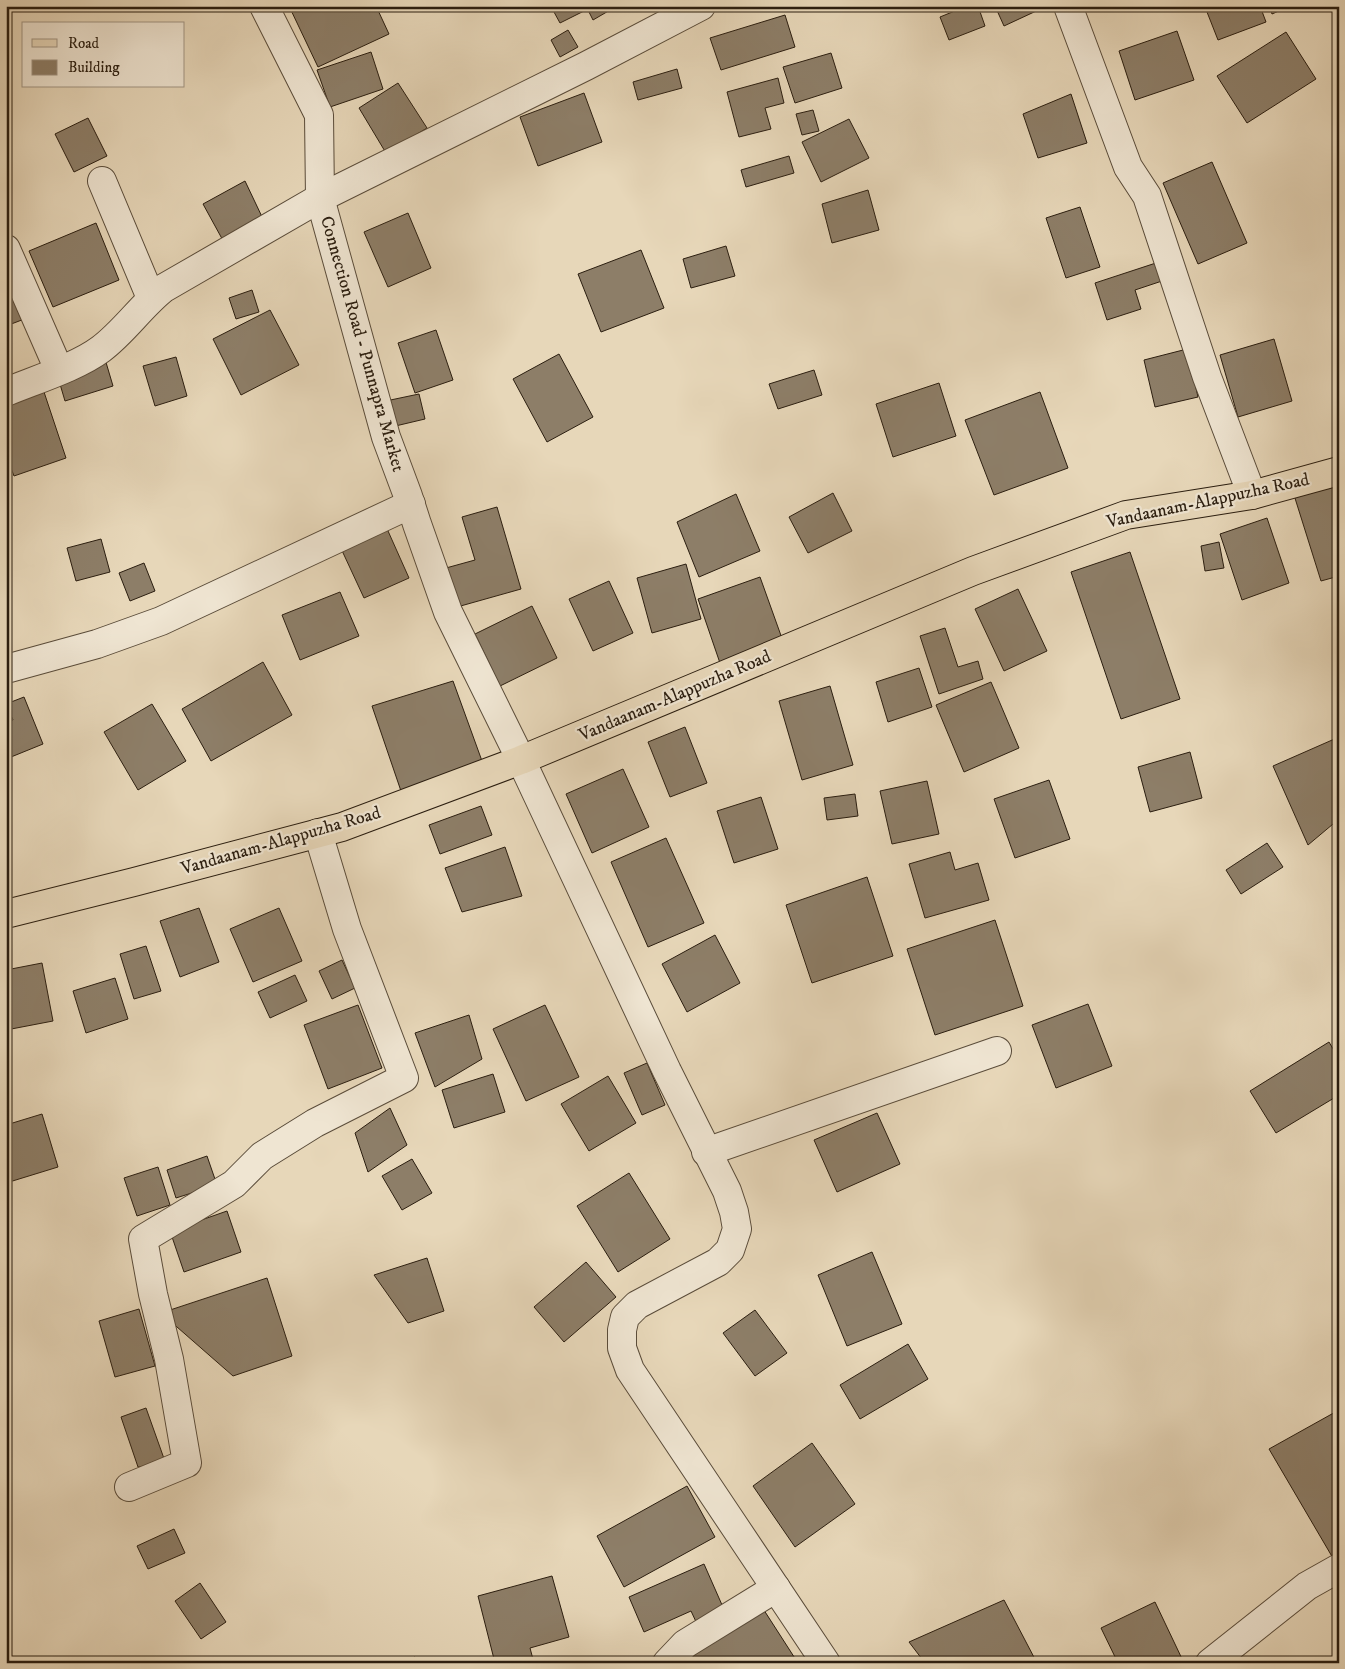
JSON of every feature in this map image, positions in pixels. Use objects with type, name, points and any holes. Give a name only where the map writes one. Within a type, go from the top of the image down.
[{"type":"main road","name":"Vandaanam-Alappuzha Road","points":[[6,914],[342,827],[522,760],[973,571],[1126,515],[1252,495],[1339,471]]},
{"type":"street","name":"Connection Road - Punnapra Market","points":[[264,6],[319,115],[320,198],[386,437],[448,612],[522,760],[706,1152],[727,1191],[734,1212],[736,1229],[730,1250],[718,1262],[637,1305],[625,1317],[622,1330],[622,1348],[630,1370],[826,1663]]},
{"type":"street","points":[[6,392],[59,370],[99,350],[118,335],[151,298],[164,288],[320,198],[586,66],[701,6]]},
{"type":"street","points":[[1068,6],[1128,167],[1147,196],[1207,377],[1252,495]]},
{"type":"street","points":[[102,181],[151,298]]},
{"type":"street","points":[[6,249],[59,370]]},
{"type":"street","points":[[6,669],[97,644],[161,621],[411,504]]},
{"type":"street","points":[[129,1487],[187,1463],[169,1359],[153,1294],[143,1239],[234,1184],[262,1156],[315,1123],[404,1078],[347,929],[318,833]]},
{"type":"street","points":[[706,1152],[997,1051]]},
{"type":"street","points":[[1210,1663],[1307,1586],[1339,1568]]},
{"type":"street","points":[[667,1663],[685,1644],[776,1588]]},
{"type":"building","points":[[289,6],[376,6],[389,34],[318,67]]},
{"type":"building","points":[[564,6],[584,6],[586,10],[560,23],[554,12]]},
{"type":"building","points":[[586,6],[617,6],[593,20]]},
{"type":"building","points":[[967,6],[978,6],[985,26],[949,40],[940,17]]},
{"type":"building","points":[[995,6],[1047,6],[1004,26]]},
{"type":"building","points":[[1223,6],[1260,6],[1266,22],[1218,40],[1207,12]]},
{"type":"building","points":[[1269,6],[1290,6],[1272,14]]},
{"type":"building","points":[[785,15],[795,47],[721,70],[710,38]]},
{"type":"building","points":[[568,30],[578,47],[560,57],[551,40]]},
{"type":"building","points":[[1177,31],[1194,80],[1135,100],[1119,51]]},
{"type":"building","points":[[1286,32],[1316,79],[1247,123],[1217,76]]},
{"type":"building","points":[[371,52],[383,89],[330,107],[317,70]]},
{"type":"building","points":[[831,53],[842,88],[795,103],[783,67]]},
{"type":"building","points":[[677,69],[682,88],[638,100],[633,82]]},
{"type":"building","points":[[778,78],[784,103],[765,108],[771,129],[739,137],[727,92]]},
{"type":"building","points":[[398,83],[427,128],[386,153],[359,108]]},
{"type":"building","points":[[584,93],[602,142],[538,166],[520,117]]},
{"type":"building","points":[[1071,94],[1087,143],[1038,158],[1023,114]]},
{"type":"building","points":[[813,110],[819,131],[802,135],[796,114]]},
{"type":"building","points":[[88,118],[107,156],[74,172],[55,134]]},
{"type":"building","points":[[849,119],[869,158],[821,182],[802,142]]},
{"type":"building","points":[[789,156],[794,173],[746,187],[741,170]]},
{"type":"building","points":[[1212,162],[1247,243],[1198,264],[1163,183]]},
{"type":"building","points":[[245,181],[264,221],[226,246],[203,204]]},
{"type":"building","points":[[868,190],[879,230],[832,243],[822,204]]},
{"type":"building","points":[[1080,207],[1100,267],[1066,278],[1046,218]]},
{"type":"building","points":[[408,213],[431,268],[388,287],[364,232]]},
{"type":"building","points":[[96,223],[119,280],[53,307],[29,251]]},
{"type":"building","points":[[726,246],[735,276],[691,288],[683,259]]},
{"type":"building","points":[[641,250],[664,308],[601,332],[578,274]]},
{"type":"building","points":[[1165,260],[1171,278],[1135,290],[1141,309],[1107,320],[1095,283]]},
{"type":"building","points":[[6,264],[27,318],[6,326]]},
{"type":"building","points":[[252,290],[259,312],[236,319],[229,298]]},
{"type":"building","points":[[270,310],[299,365],[241,395],[213,339]]},
{"type":"building","points":[[436,330],[453,380],[415,393],[398,343]]},
{"type":"building","points":[[1274,339],[1292,401],[1238,417],[1220,355]]},
{"type":"building","points":[[1187,349],[1198,397],[1155,407],[1144,360]]},
{"type":"building","points":[[559,354],[593,417],[547,442],[513,379]]},
{"type":"building","points":[[176,357],[187,396],[155,406],[143,366]]},
{"type":"building","points":[[105,359],[113,386],[65,401],[57,374]]},
{"type":"building","points":[[814,370],[822,395],[778,409],[769,384]]},
{"type":"building","points":[[939,383],[956,436],[893,457],[876,404]]},
{"type":"building","points":[[44,392],[66,458],[14,476],[6,455],[6,405]]},
{"type":"building","points":[[1040,392],[1068,468],[994,495],[965,420]]},
{"type":"building","points":[[419,394],[425,419],[387,428],[381,402]]},
{"type":"building","points":[[1339,481],[1339,576],[1321,581],[1294,495]]},
{"type":"building","points":[[833,493],[852,531],[808,553],[789,517]]},
{"type":"building","points":[[736,494],[760,551],[699,577],[677,522]]},
{"type":"building","points":[[497,507],[521,589],[457,607],[446,568],[475,560],[462,517]]},
{"type":"building","points":[[1267,518],[1289,583],[1242,600],[1220,534]]},
{"type":"building","points":[[384,522],[409,578],[364,598],[338,542]]},
{"type":"building","points":[[101,539],[110,572],[76,581],[67,548]]},
{"type":"building","points":[[1219,542],[1224,568],[1205,571],[1201,546]]},
{"type":"building","points":[[1130,552],[1180,699],[1121,719],[1071,572]]},
{"type":"building","points":[[144,563],[155,591],[130,601],[119,573]]},
{"type":"building","points":[[686,564],[701,619],[652,633],[637,578]]},
{"type":"building","points":[[760,577],[784,644],[721,666],[698,599]]},
{"type":"building","points":[[609,581],[633,633],[593,651],[569,599]]},
{"type":"building","points":[[1018,589],[1047,651],[1004,671],[975,609]]},
{"type":"building","points":[[340,592],[359,636],[300,660],[282,615]]},
{"type":"building","points":[[532,606],[557,658],[500,686],[475,634]]},
{"type":"building","points":[[945,628],[958,667],[978,661],[983,679],[939,694],[920,636]]},
{"type":"building","points":[[263,662],[292,715],[211,761],[182,709]]},
{"type":"building","points":[[919,668],[932,707],[888,722],[876,682]]},
{"type":"building","points":[[453,681],[482,761],[402,794],[372,706]]},
{"type":"building","points":[[991,682],[1019,748],[964,772],[936,705]]},
{"type":"building","points":[[830,686],[853,765],[802,780],[779,701]]},
{"type":"building","points":[[24,697],[43,744],[11,757],[6,744],[6,723],[13,720],[6,704]]},
{"type":"building","points":[[152,704],[186,761],[138,790],[104,732]]},
{"type":"building","points":[[685,727],[707,783],[670,797],[648,742]]},
{"type":"building","points":[[1339,737],[1339,819],[1308,845],[1273,766]]},
{"type":"building","points":[[1190,752],[1202,798],[1150,812],[1138,767]]},
{"type":"building","points":[[623,769],[649,827],[592,853],[566,794]]},
{"type":"building","points":[[1049,780],[1070,839],[1015,858],[994,799]]},
{"type":"building","points":[[927,781],[939,834],[892,844],[880,791]]},
{"type":"building","points":[[855,794],[858,816],[827,820],[824,798]]},
{"type":"building","points":[[761,797],[778,849],[734,863],[717,811]]},
{"type":"building","points":[[481,806],[492,835],[440,854],[429,825]]},
{"type":"building","points":[[666,838],[704,923],[648,947],[611,862]]},
{"type":"building","points":[[1267,843],[1283,867],[1241,894],[1226,870]]},
{"type":"building","points":[[505,847],[522,896],[462,912],[445,868]]},
{"type":"building","points":[[950,852],[955,870],[978,863],[989,900],[925,918],[909,864]]},
{"type":"building","points":[[867,877],[893,956],[812,983],[786,905]]},
{"type":"building","points":[[199,908],[219,962],[180,977],[160,921]]},
{"type":"building","points":[[279,908],[302,961],[253,982],[230,929]]},
{"type":"building","points":[[995,920],[1023,1006],[935,1035],[907,949]]},
{"type":"building","points":[[715,935],[740,983],[687,1012],[662,964]]},
{"type":"building","points":[[146,946],[161,991],[134,999],[120,954]]},
{"type":"building","points":[[342,960],[355,988],[332,999],[319,971]]},
{"type":"building","points":[[42,963],[53,1021],[6,1030],[6,970]]},
{"type":"building","points":[[295,975],[307,1001],[270,1018],[258,992]]},
{"type":"building","points":[[115,978],[128,1019],[86,1033],[73,991]]},
{"type":"building","points":[[1088,1004],[1112,1066],[1056,1088],[1032,1025]]},
{"type":"building","points":[[358,1005],[382,1068],[328,1089],[304,1025]]},
{"type":"building","points":[[545,1005],[579,1077],[526,1101],[493,1029]]},
{"type":"building","points":[[469,1015],[482,1059],[435,1087],[415,1033]]},
{"type":"building","points":[[1329,1042],[1339,1059],[1339,1095],[1276,1133],[1250,1091]]},
{"type":"building","points":[[647,1063],[665,1105],[642,1115],[624,1073]]},
{"type":"building","points":[[493,1074],[505,1112],[454,1128],[442,1090]]},
{"type":"building","points":[[608,1076],[636,1123],[589,1151],[561,1104]]},
{"type":"building","points":[[390,1108],[407,1145],[368,1172],[355,1133]]},
{"type":"building","points":[[877,1113],[900,1164],[837,1192],[814,1140]]},
{"type":"building","points":[[42,1114],[58,1167],[6,1183],[6,1125]]},
{"type":"building","points":[[207,1156],[217,1185],[176,1198],[167,1170]]},
{"type":"building","points":[[412,1159],[432,1193],[402,1210],[382,1176]]},
{"type":"building","points":[[158,1167],[170,1205],[137,1216],[124,1178]]},
{"type":"building","points":[[629,1173],[670,1239],[618,1272],[577,1206]]},
{"type":"building","points":[[227,1211],[241,1252],[184,1272],[170,1231]]},
{"type":"building","points":[[872,1252],[902,1324],[847,1346],[818,1275]]},
{"type":"building","points":[[427,1258],[444,1311],[408,1323],[374,1275]]},
{"type":"building","points":[[586,1262],[616,1297],[564,1342],[534,1307]]},
{"type":"building","points":[[267,1278],[292,1356],[233,1376],[161,1313]]},
{"type":"building","points":[[139,1309],[155,1366],[115,1377],[99,1321]]},
{"type":"building","points":[[755,1310],[787,1353],[755,1376],[723,1333]]},
{"type":"building","points":[[908,1344],[928,1379],[860,1419],[840,1385]]},
{"type":"building","points":[[146,1408],[167,1467],[138,1467],[121,1417]]},
{"type":"building","points":[[1339,1410],[1339,1564],[1337,1565],[1269,1449]]},
{"type":"building","points":[[812,1443],[855,1504],[795,1547],[753,1486]]},
{"type":"building","points":[[687,1486],[715,1537],[624,1587],[597,1536]]},
{"type":"building","points":[[174,1529],[185,1553],[148,1569],[137,1546]]},
{"type":"building","points":[[704,1564],[726,1614],[698,1626],[691,1611],[644,1632],[629,1597]]},
{"type":"building","points":[[552,1576],[569,1637],[530,1648],[534,1663],[495,1663],[478,1596]]},
{"type":"building","points":[[200,1583],[226,1622],[201,1639],[175,1601]]},
{"type":"building","points":[[1004,1600],[1037,1663],[925,1663],[909,1642]]},
{"type":"building","points":[[1155,1602],[1184,1663],[1118,1663],[1101,1628]]},
{"type":"building","points":[[760,1604],[798,1663],[677,1663]]},
{"type":"building","points":[[415,1657],[418,1663],[398,1663]]}]
